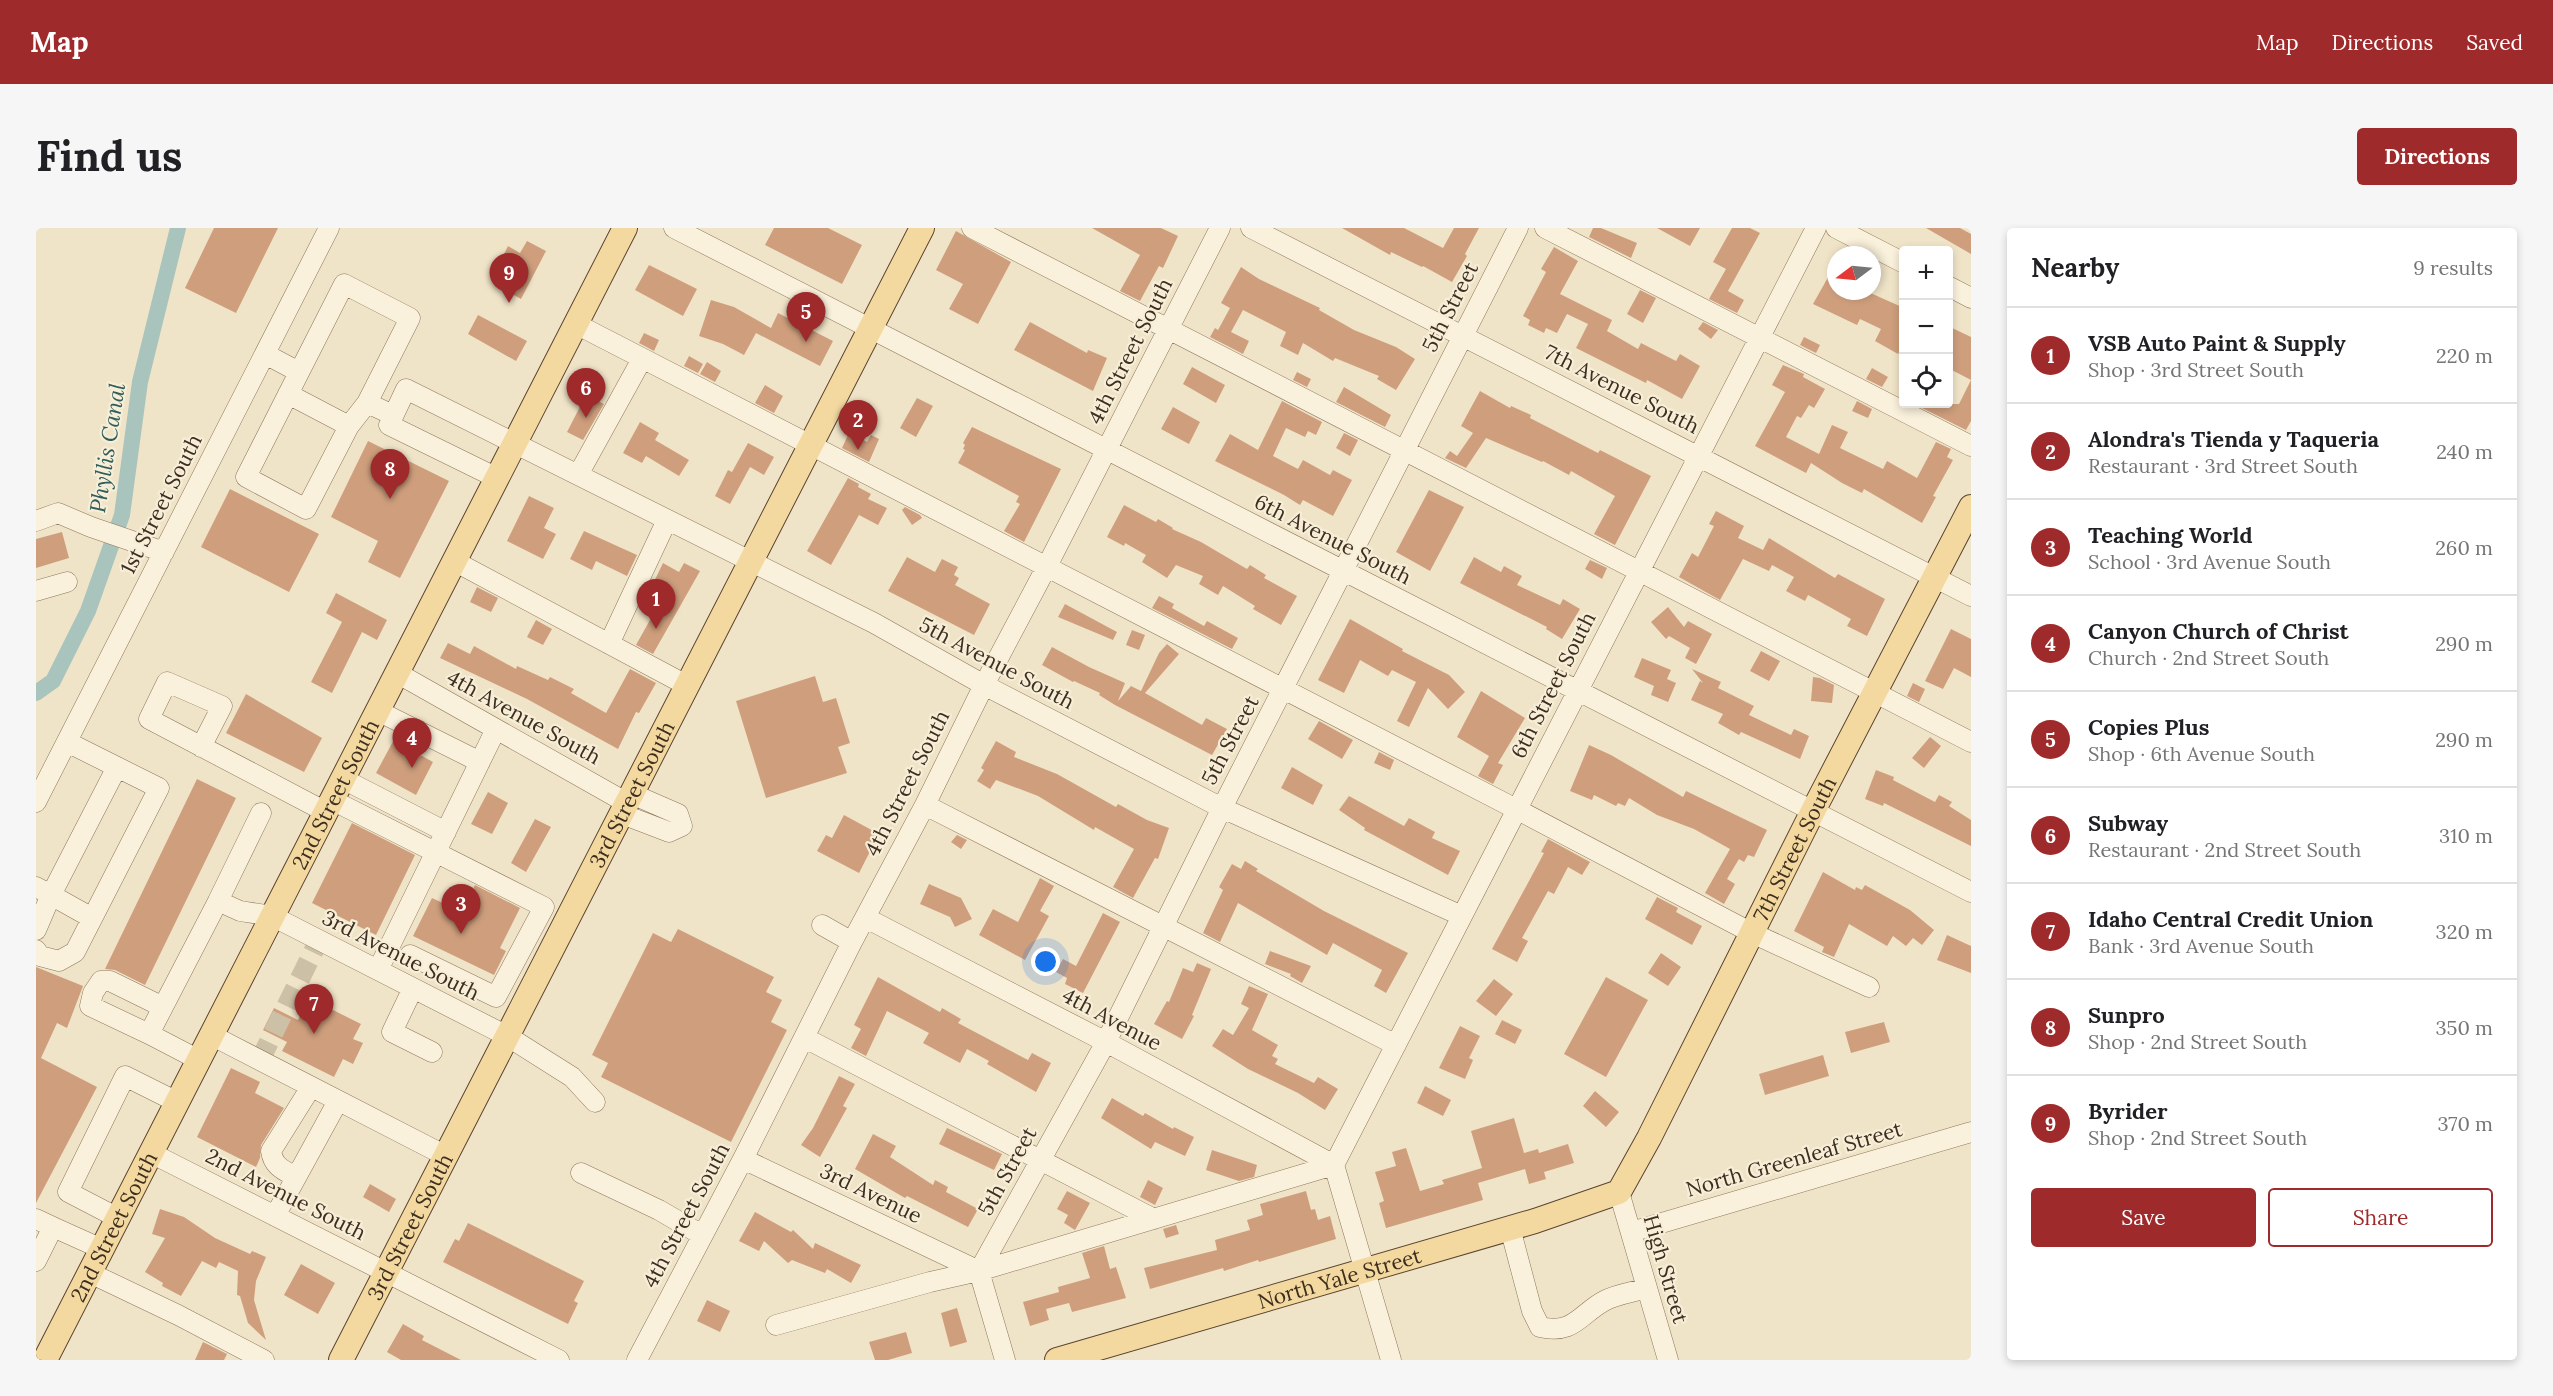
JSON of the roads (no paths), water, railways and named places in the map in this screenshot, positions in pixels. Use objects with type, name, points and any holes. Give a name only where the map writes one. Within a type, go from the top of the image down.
[{"type":"main road","name":"2nd Street South","points":[[45,1360],[625,228]]},
{"type":"main road","name":"3rd Street South","points":[[341,1360],[922,228]]},
{"type":"main road","name":"7th Street South","points":[[1619,1192],[1649,1138],[1813,811],[1971,507]]},
{"type":"main road","name":"North Yale Street","points":[[1057,1360],[1510,1228],[1619,1192]]},
{"type":"street","name":"1st Street South","points":[[36,802],[329,228]]},
{"type":"street","name":"6th Avenue South","points":[[674,228],[1971,892]]},
{"type":"street","points":[[972,228],[1971,742]]},
{"type":"street","name":"4th Street South","points":[[637,1360],[743,1159],[852,942],[925,805],[984,685],[1220,228]]},
{"type":"street","name":"7th Avenue South","points":[[1251,228],[1700,455],[1971,596]]},
{"type":"street","name":"5th Street","points":[[979,1271],[1106,1042],[1222,808],[1518,228]]},
{"type":"street","points":[[1545,228],[1971,446]]},
{"type":"street","name":"6th Street South","points":[[1334,1165],[1816,228]]},
{"type":"street","points":[[1836,228],[1899,260]]},
{"type":"street","points":[[344,284],[411,318],[367,402],[349,426],[306,509],[246,477],[288,394],[344,284]]},
{"type":"street","points":[[1953,289],[1971,298]]},
{"type":"street","points":[[576,324],[1752,933],[1869,987]]},
{"type":"street","points":[[265,354],[299,372]]},
{"type":"street","points":[[578,475],[642,359]]},
{"type":"street","name":"5th Avenue South","points":[[393,415],[406,389],[874,623],[984,685],[1222,808],[1461,916]]},
{"type":"street","points":[[288,394],[349,426]]},
{"type":"street","points":[[367,402],[393,415],[388,424],[497,478]]},
{"type":"street","points":[[36,521],[58,513],[164,552]]},
{"type":"street","points":[[609,644],[667,520]]},
{"type":"street","points":[[454,561],[688,686]]},
{"type":"street","points":[[36,591],[67,582]]},
{"type":"street","name":"4th Avenue South","points":[[397,673],[627,804],[669,832],[682,826],[672,848]]},
{"type":"street","points":[[378,711],[480,762]]},
{"type":"street","points":[[378,970],[496,729]]},
{"type":"street","points":[[36,951],[40,956],[49,960],[59,961],[75,952],[159,788],[67,742]]},
{"type":"street","points":[[201,747],[333,797],[446,832]]},
{"type":"street","points":[[36,930],[44,891],[117,767]]},
{"type":"street","points":[[333,797],[544,907],[496,997],[410,955]]},
{"type":"street","points":[[925,805],[1396,1044]]},
{"type":"street","points":[[149,1034],[261,813]]},
{"type":"street","points":[[44,891],[92,918]]},
{"type":"street","name":"3rd Avenue South","points":[[218,901],[240,911],[272,916],[507,1036],[572,1077],[595,1102]]},
{"type":"street","name":"4th Avenue","points":[[866,918],[1106,1042],[1334,1165]]},
{"type":"street","points":[[822,925],[852,942]]},
{"type":"street","points":[[531,933],[554,945]]},
{"type":"street","points":[[163,1007],[110,981],[101,981],[93,993],[90,1006],[199,1060]]},
{"type":"street","points":[[413,988],[392,1032],[432,1052]]},
{"type":"street","points":[[212,1035],[446,1156]]},
{"type":"street","points":[[805,1038],[1154,1219]]},
{"type":"street","points":[[118,1218],[68,1192],[125,1076],[177,1102]]},
{"type":"street","points":[[296,1177],[278,1167],[272,1159],[271,1151],[310,1087]]},
{"type":"street","points":[[275,1216],[338,1101]]},
{"type":"street","name":"North Greenleaf Street","points":[[1631,1233],[1971,1132]]},
{"type":"street","name":"2nd Avenue South","points":[[151,1153],[559,1360]]},
{"type":"street","name":"3rd Avenue","points":[[743,1159],[979,1271]]},
{"type":"street","points":[[776,1325],[930,1282],[979,1271],[1334,1165],[1392,1360]]},
{"type":"street","points":[[581,1173],[659,1210],[702,1234]]},
{"type":"street","name":"High Street","points":[[1619,1192],[1668,1360]]},
{"type":"street","points":[[36,1261],[45,1223],[102,1249]]},
{"type":"street","points":[[1510,1228],[1532,1311],[1540,1327],[1553,1330],[1574,1325],[1593,1307],[1609,1299],[1647,1288]]},
{"type":"street","points":[[979,1271],[1005,1360]]},
{"type":"street","points":[[90,1273],[264,1360]]},
{"type":"street","points":[[36,1356],[45,1360]]},
{"type":"waterway","name":"Phyllis Canal","points":[[36,693],[53,681],[88,611],[122,515],[140,382],[178,228]]},
{"type":"tunnel","points":[[260,1060],[319,940]]},
{"type":"place","name":"Byrider","points":[[509,303]]},
{"type":"place","name":"Copies Plus","points":[[806,342]]},
{"type":"place","name":"Subway","points":[[586,418]]},
{"type":"place","name":"Alondra's Tienda y Taqueria","points":[[858,450]]},
{"type":"place","name":"Sunpro","points":[[390,499]]},
{"type":"place","name":"VSB Auto Paint & Supply","points":[[656,629]]},
{"type":"place","name":"Canyon Church of Christ","points":[[412,768]]},
{"type":"place","name":"Teaching World","points":[[461,934]]},
{"type":"place","name":"Idaho Central Credit Union","points":[[314,1034]]}]
